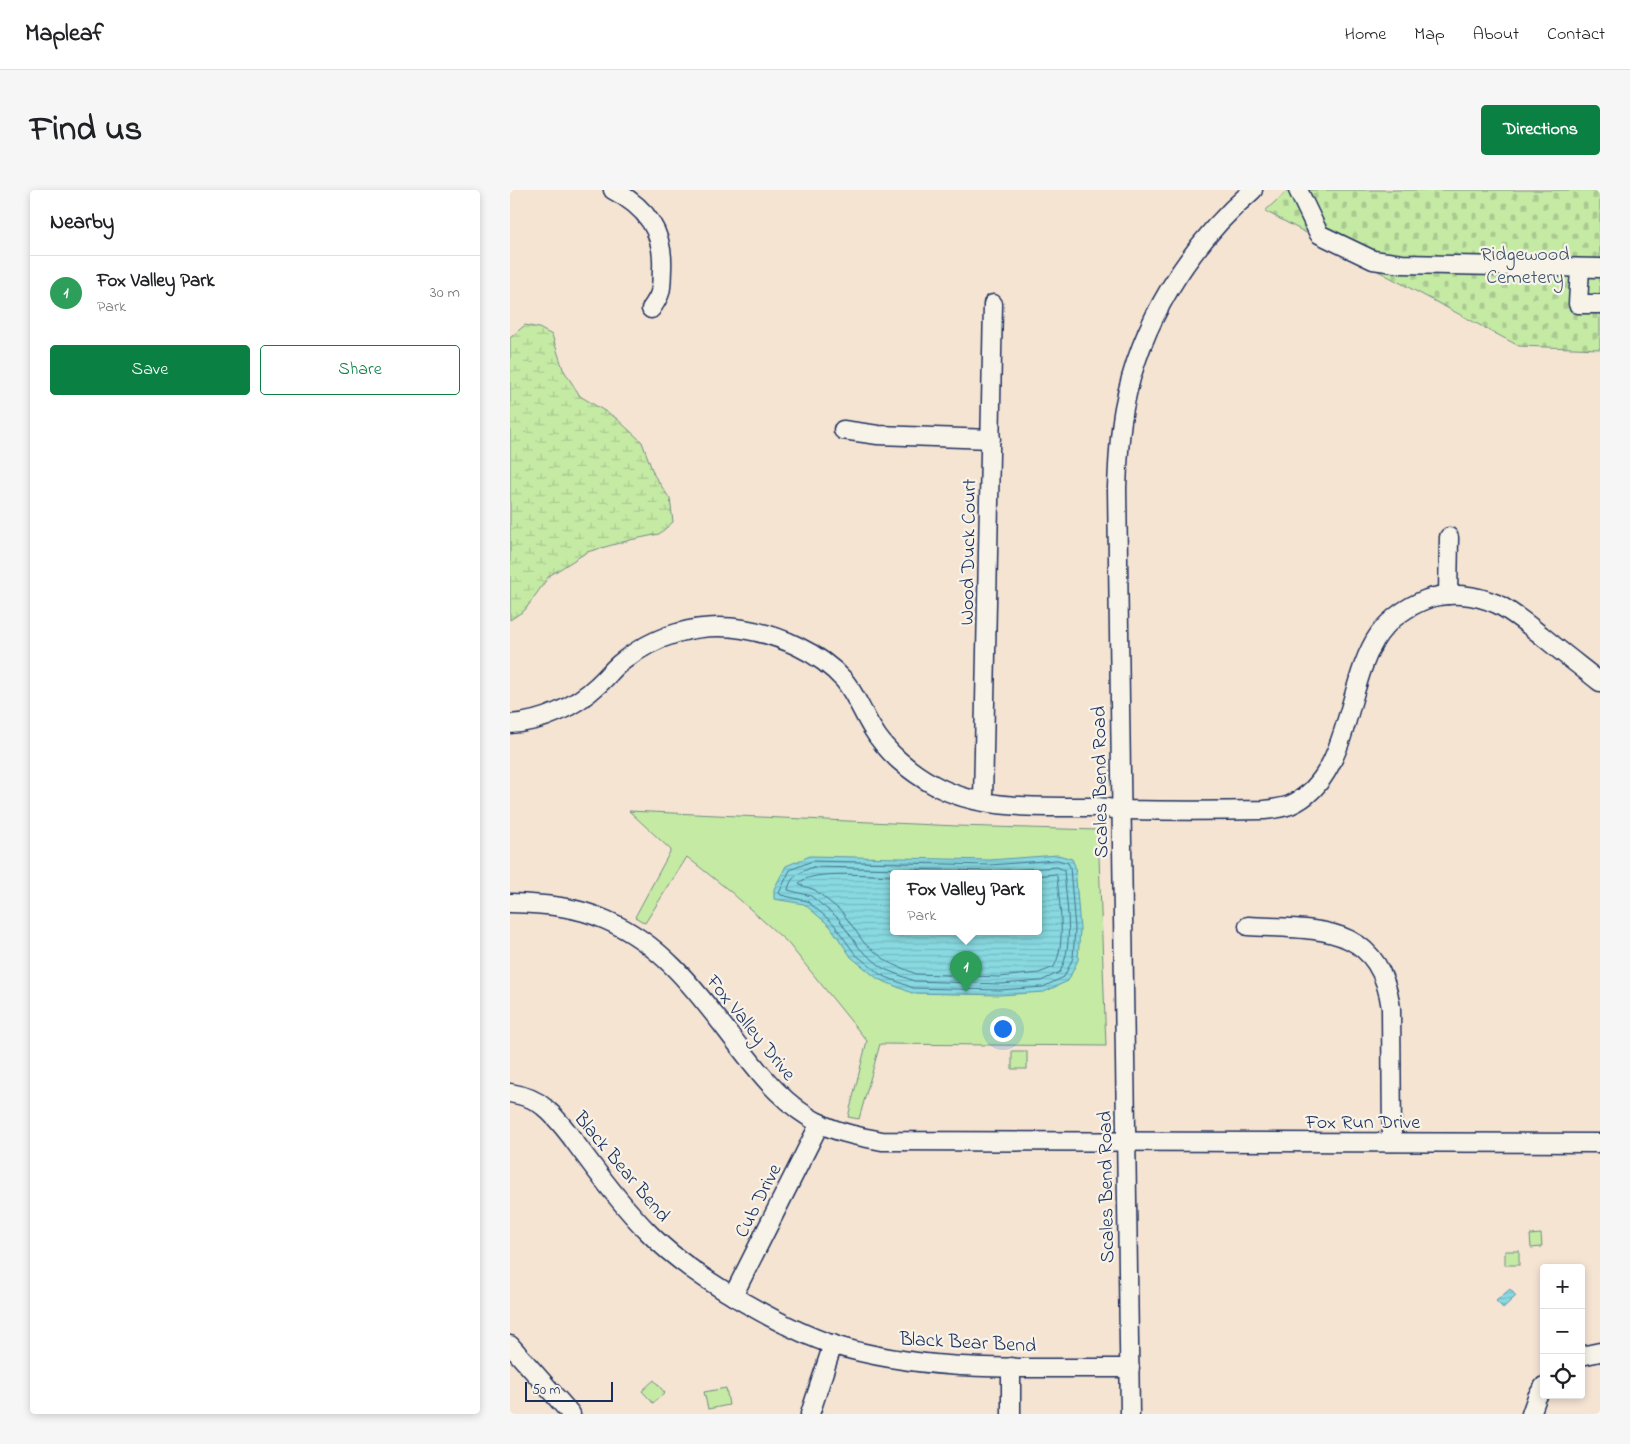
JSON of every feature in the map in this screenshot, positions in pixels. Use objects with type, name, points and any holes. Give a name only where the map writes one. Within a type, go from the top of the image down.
[{"type":"street","points":[[613,190],[630,198],[641,209],[652,224],[659,240],[662,261],[661,295],[651,309]]},
{"type":"street","name":"Scales Bend Road","points":[[1130,1414],[1117,488],[1119,444],[1124,407],[1134,369],[1148,330],[1162,302],[1196,249],[1218,224],[1254,190]]},
{"type":"street","points":[[1298,190],[1318,234],[1373,260],[1402,264],[1600,268]]},
{"type":"street","points":[[1580,268],[1578,304],[1600,304]]},
{"type":"street","name":"Wood Duck Court","points":[[983,802],[993,304]]},
{"type":"street","points":[[843,430],[878,436],[991,439]]},
{"type":"street","points":[[1448,596],[1450,537]]},
{"type":"street","points":[[510,724],[538,719],[558,712],[598,686],[618,664],[661,638],[686,630],[715,627],[742,629],[770,635],[802,648],[827,664],[853,693],[883,745],[897,759],[935,786],[958,796],[1008,805],[1121,810],[1264,810],[1280,808],[1303,798],[1324,776],[1333,758],[1364,667],[1379,634],[1400,613],[1416,603],[1433,597],[1471,596],[1499,605],[1519,617],[1600,682]]},
{"type":"street","name":"Fox Valley Drive","points":[[510,904],[543,904],[572,908],[608,920],[646,943],[679,971],[780,1096],[820,1123],[841,1132],[882,1140],[1126,1141]]},
{"type":"street","points":[[1248,926],[1332,933],[1350,939],[1360,946],[1373,958],[1380,968],[1389,990],[1392,1008],[1392,1142]]},
{"type":"street","name":"Black Bear Bend","points":[[510,1093],[523,1096],[543,1106],[562,1124],[622,1203],[649,1233],[684,1264],[733,1296],[785,1325],[833,1344],[892,1359],[924,1364],[1130,1368]]},
{"type":"street","name":"Cub Drive","points":[[733,1296],[820,1123]]},
{"type":"street","name":"Fox Run Drive","points":[[1126,1141],[1600,1143]]},
{"type":"street","points":[[810,1414],[833,1344]]},
{"type":"street","points":[[510,1345],[560,1410]]},
{"type":"street","points":[[1585,1355],[1600,1352]]},
{"type":"street","points":[[1011,1367],[1011,1414]]},
{"type":"street","points":[[1531,1414],[1540,1392]]},
{"type":"green space","name":"Ridgewood Cemetery","points":[[1288,190],[1600,190],[1600,349],[1519,346],[1265,211]]},
{"type":"green space","points":[[525,325],[539,328],[552,335],[563,369],[580,396],[616,418],[642,442],[654,475],[670,499],[673,522],[659,534],[587,552],[549,576],[525,610],[510,620],[510,338]]},
{"type":"green space","points":[[629,811],[957,826],[1098,830],[1106,1046],[880,1044],[859,1119],[848,1117],[867,1041],[787,942],[731,892],[687,857],[645,923],[635,917],[671,850]]},
{"type":"green space","points":[[1012,1051],[1027,1051],[1027,1069],[1012,1069]]},
{"type":"green space","points":[[1541,1234],[1542,1247],[1531,1248],[1530,1235]]},
{"type":"green space","points":[[1505,1251],[1519,1251],[1519,1265],[1505,1265]]},
{"type":"green space","points":[[654,1380],[665,1393],[653,1403],[642,1391]]},
{"type":"green space","points":[[726,1388],[729,1405],[708,1409],[704,1392]]},
{"type":"water","points":[[1058,855],[1072,859],[1075,866],[1080,929],[1078,960],[1068,981],[1044,992],[1000,995],[912,993],[878,979],[851,957],[830,926],[804,904],[774,899],[774,889],[786,866],[810,856],[990,860]]},
{"type":"water","points":[[1510,1289],[1516,1296],[1503,1308],[1496,1301]]},
{"type":"place","name":"Fox Valley Park","points":[[966,992]]}]
